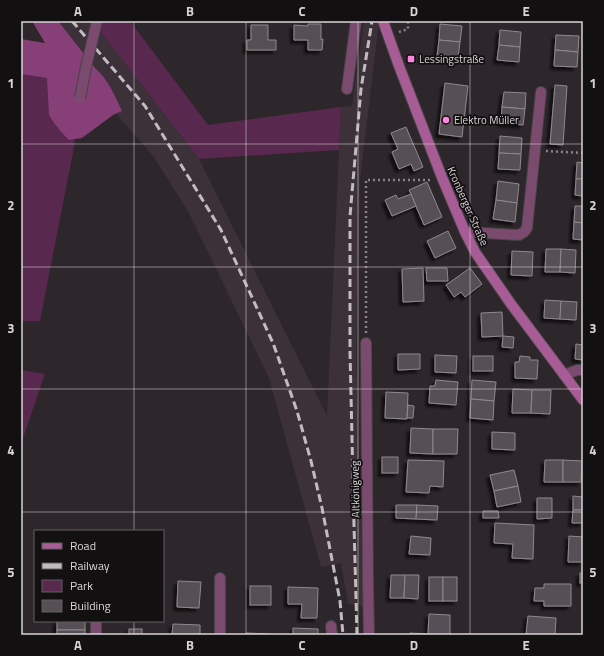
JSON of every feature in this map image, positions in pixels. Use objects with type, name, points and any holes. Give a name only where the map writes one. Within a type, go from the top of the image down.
[{"type":"street","points":[[80,98],[97,21]]},
{"type":"street","points":[[347,89],[356,21]]},
{"type":"street","name":"Kronberger Straße","points":[[383,21],[443,180],[475,252],[583,400]]},
{"type":"street","points":[[465,232],[519,235],[527,228],[541,92]]},
{"type":"street","name":"Altkönigweg","points":[[366,343],[369,635]]},
{"type":"street","points":[[564,375],[577,370],[583,370]]},
{"type":"street","points":[[220,578],[220,635]]},
{"type":"street","points":[[96,622],[96,635]]},
{"type":"path","points":[[388,36],[408,29],[408,21]]},
{"type":"path","points":[[535,151],[583,153]]},
{"type":"path","points":[[366,343],[366,180],[443,180]]},
{"type":"shaded area","points":[[32,21],[58,21],[95,68],[104,77],[122,111],[113,115],[82,138],[69,140],[53,122],[49,115],[47,78],[21,74],[21,39],[45,43]]},
{"type":"shaded area","points":[[51,21],[90,21],[106,39],[199,159],[327,416],[341,107],[352,106],[364,21],[379,21],[360,179],[356,356],[363,606],[348,604],[341,563],[321,567],[269,378],[189,213],[154,157],[119,117],[67,35]]},
{"type":"green space","points":[[90,21],[130,21],[208,125],[341,107],[339,150],[199,159],[106,39]]},
{"type":"green space","points":[[21,41],[66,91],[64,112],[75,142],[40,321],[21,321]]},
{"type":"green space","points":[[21,370],[45,374],[21,444]]},
{"type":"building","points":[[308,24],[321,24],[321,40],[323,39],[322,50],[308,50],[308,40],[294,40],[294,25],[308,26]]},
{"type":"building","points":[[440,24],[462,26],[460,42],[439,40]]},
{"type":"building","points":[[251,25],[268,25],[268,40],[276,40],[276,50],[247,50],[247,40],[251,40]]},
{"type":"building","points":[[500,30],[521,32],[520,47],[499,45]]},
{"type":"building","points":[[556,35],[579,36],[578,52],[555,50]]},
{"type":"building","points":[[439,40],[460,42],[458,58],[437,56]]},
{"type":"building","points":[[499,45],[520,47],[519,62],[497,60]]},
{"type":"building","points":[[555,50],[578,52],[577,67],[554,66]]},
{"type":"building","points":[[445,83],[468,86],[462,137],[439,134]]},
{"type":"building","points":[[555,85],[567,86],[563,145],[550,144]]},
{"type":"building","points":[[504,92],[526,93],[525,109],[502,107]]},
{"type":"building","points":[[502,107],[525,109],[523,125],[501,123]]},
{"type":"building","points":[[406,127],[423,167],[414,171],[411,164],[399,169],[392,152],[398,149],[391,133]]},
{"type":"building","points":[[500,136],[522,138],[521,154],[499,153]]},
{"type":"building","points":[[499,153],[521,154],[520,170],[498,169]]},
{"type":"building","points":[[577,162],[583,163],[583,179],[576,179]]},
{"type":"building","points":[[576,179],[583,179],[583,196],[575,195]]},
{"type":"building","points":[[498,181],[519,184],[517,203],[496,200]]},
{"type":"building","points":[[427,182],[442,217],[424,225],[409,190]]},
{"type":"building","points":[[411,194],[416,206],[392,216],[385,200],[396,195],[398,199]]},
{"type":"building","points":[[496,200],[517,203],[515,222],[493,219]]},
{"type":"building","points":[[575,206],[583,206],[583,223],[574,222]]},
{"type":"building","points":[[574,222],[583,223],[583,240],[573,239]]},
{"type":"building","points":[[448,231],[456,248],[435,258],[427,241]]},
{"type":"building","points":[[546,249],[561,249],[560,272],[545,272]]},
{"type":"building","points":[[561,249],[576,250],[575,273],[560,272]]},
{"type":"building","points":[[512,251],[533,252],[532,276],[511,275]]},
{"type":"building","points":[[423,268],[424,301],[403,302],[402,269]]},
{"type":"building","points":[[426,268],[447,268],[448,281],[427,281]]},
{"type":"building","points":[[470,268],[482,284],[465,297],[461,292],[454,297],[446,285]]},
{"type":"building","points":[[545,300],[561,301],[560,319],[544,318]]},
{"type":"building","points":[[561,301],[577,302],[576,320],[560,319]]},
{"type":"building","points":[[502,312],[503,336],[482,337],[481,313]]},
{"type":"building","points":[[503,336],[514,337],[513,348],[502,347]]},
{"type":"building","points":[[576,344],[583,345],[583,360],[575,359]]},
{"type":"building","points":[[398,354],[420,354],[420,369],[398,370]]},
{"type":"building","points":[[435,355],[457,356],[456,373],[435,372]]},
{"type":"building","points":[[473,356],[493,356],[493,371],[473,371]]},
{"type":"building","points":[[520,356],[530,357],[530,360],[538,360],[537,379],[515,378],[515,362],[519,362]]},
{"type":"building","points":[[436,380],[458,382],[456,405],[429,403],[430,386],[435,386]]},
{"type":"building","points":[[472,380],[496,382],[494,401],[471,399]]},
{"type":"building","points":[[513,389],[532,390],[531,413],[512,413]]},
{"type":"building","points":[[532,390],[551,390],[550,414],[531,413]]},
{"type":"building","points":[[386,392],[408,393],[407,419],[385,418]]},
{"type":"building","points":[[471,399],[494,401],[493,420],[470,418]]},
{"type":"building","points":[[408,405],[414,406],[413,418],[407,418]]},
{"type":"building","points":[[411,428],[433,429],[433,454],[410,453]]},
{"type":"building","points":[[433,429],[458,429],[457,454],[433,454]]},
{"type":"building","points":[[492,432],[515,433],[515,450],[492,449]]},
{"type":"building","points":[[382,457],[398,457],[398,473],[382,473]]},
{"type":"building","points":[[408,460],[444,461],[443,487],[430,486],[429,493],[406,492]]},
{"type":"building","points":[[545,460],[563,460],[563,482],[544,482]]},
{"type":"building","points":[[563,460],[582,461],[581,482],[563,482]]},
{"type":"building","points":[[514,470],[518,486],[494,491],[490,475]]},
{"type":"building","points":[[518,486],[521,502],[497,507],[494,491]]},
{"type":"building","points":[[573,496],[583,497],[583,510],[573,510]]},
{"type":"building","points":[[537,498],[552,498],[552,518],[537,519]]},
{"type":"building","points":[[396,505],[417,505],[416,519],[396,518]]},
{"type":"building","points":[[417,505],[438,506],[437,520],[416,519]]},
{"type":"building","points":[[573,510],[583,510],[583,523],[572,523]]},
{"type":"building","points":[[483,511],[498,511],[499,518],[483,518]]},
{"type":"building","points":[[495,523],[534,525],[533,559],[512,558],[513,544],[494,543]]},
{"type":"building","points":[[411,536],[431,538],[430,555],[409,554]]},
{"type":"building","points":[[569,536],[583,537],[583,562],[568,562]]},
{"type":"building","points":[[580,573],[583,573],[583,583],[580,583]]},
{"type":"building","points":[[391,575],[405,575],[404,598],[390,598]]},
{"type":"building","points":[[405,575],[419,575],[418,599],[404,598]]},
{"type":"building","points":[[429,577],[443,577],[443,601],[429,601]]},
{"type":"building","points":[[443,577],[457,577],[457,601],[443,601]]},
{"type":"building","points":[[178,581],[201,582],[199,608],[177,607]]},
{"type":"building","points":[[544,584],[571,584],[571,606],[544,606],[544,601],[534,601],[535,588],[544,588]]},
{"type":"building","points":[[250,586],[271,586],[271,605],[250,605]]},
{"type":"building","points":[[288,587],[318,588],[317,618],[301,618],[302,604],[288,604]]},
{"type":"building","points":[[429,614],[450,615],[450,635],[409,635],[410,633],[428,634]]},
{"type":"building","points":[[528,616],[556,618],[555,635],[526,635]]},
{"type":"building","points":[[57,622],[85,622],[85,630],[57,630]]},
{"type":"building","points":[[173,624],[200,625],[200,635],[172,635]]},
{"type":"building","points":[[293,628],[318,629],[318,635],[293,635]]},
{"type":"building","points":[[129,629],[142,629],[142,635],[129,635]]},
{"type":"building","points":[[57,630],[85,630],[85,635],[57,635]]},
{"type":"building","points":[[246,633],[270,634],[270,635],[246,635]]},
{"type":"railway","points":[[72,21],[145,106],[221,230],[273,343],[297,411],[311,461],[322,508],[340,601],[343,635]]},
{"type":"railway","points":[[357,635],[350,352],[350,216],[361,89],[372,21]]},
{"type":"place","name":"Lessingstraße","points":[[411,59]]},
{"type":"place","name":"Elektro Müller","points":[[446,120]]}]
